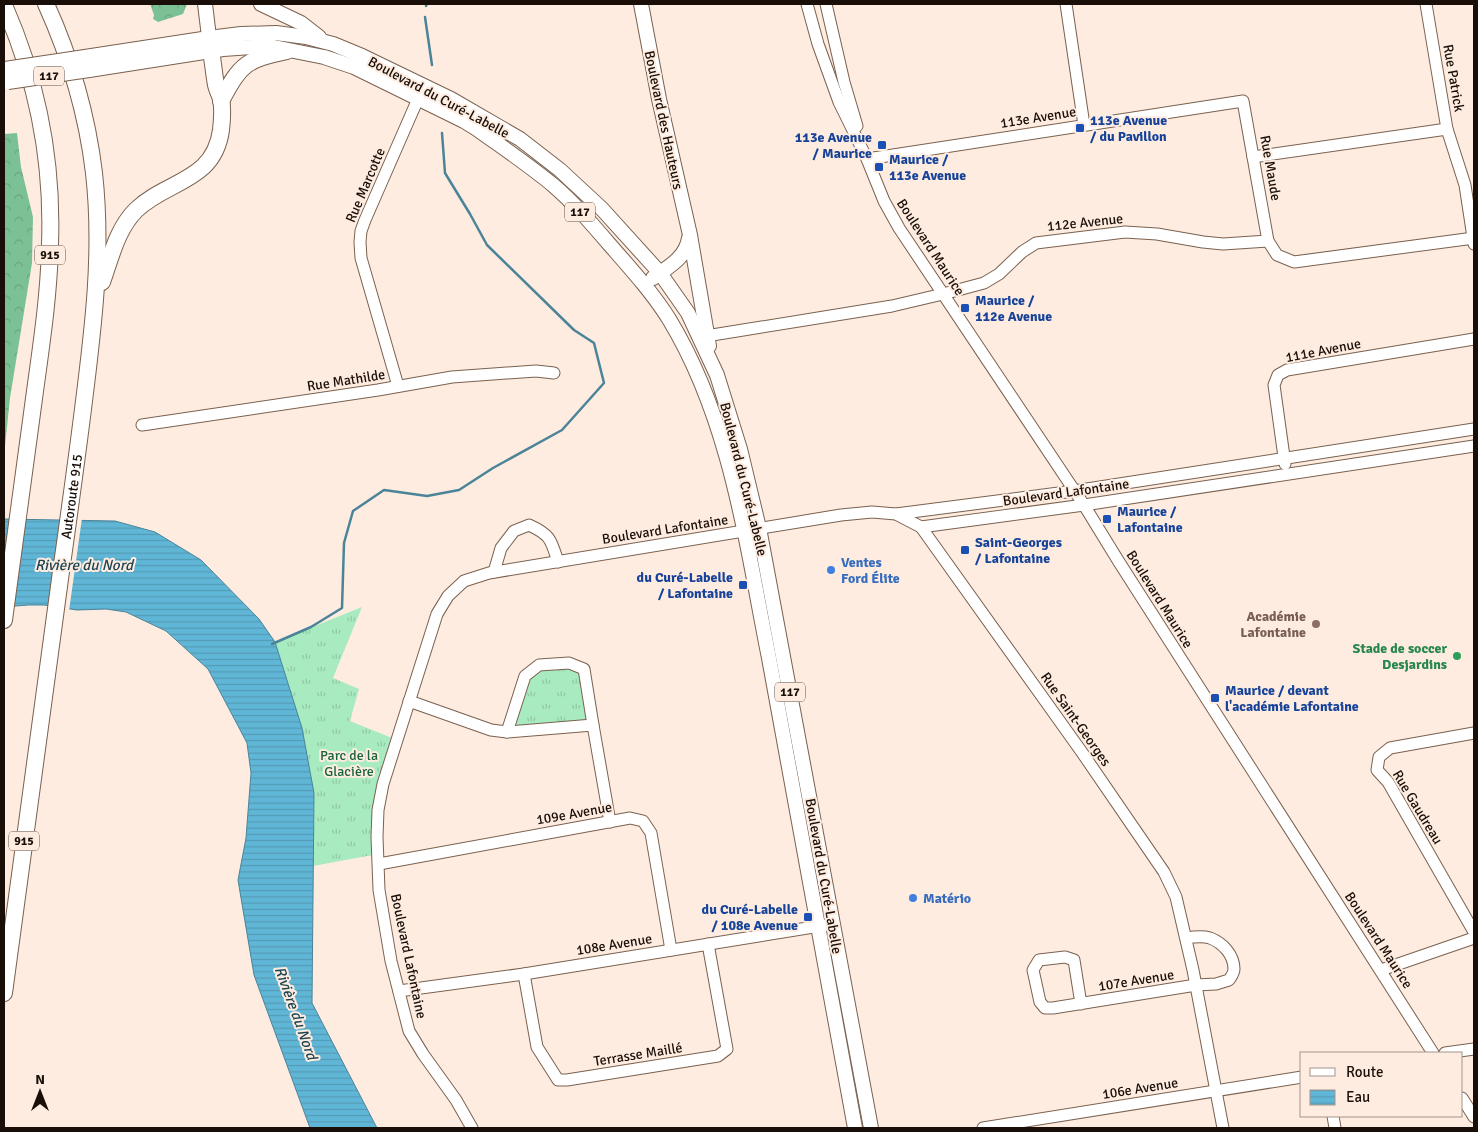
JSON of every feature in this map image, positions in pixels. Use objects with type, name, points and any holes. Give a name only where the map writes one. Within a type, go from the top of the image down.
[{"type":"highway","name":"Autoroute 915","points":[[4,993],[69,516],[96,300],[98,257],[94,170],[90,142],[72,69],[46,4]]},
{"type":"highway","name":"915","points":[[4,5],[23,53],[36,99],[45,151],[50,205],[50,256],[46,309],[4,617]]},
{"type":"highway","points":[[96,300],[116,242],[131,216],[152,198],[194,176],[212,156],[218,144],[222,128],[221,101],[216,87],[210,44]]},
{"type":"highway","points":[[221,101],[232,79],[245,65],[257,58],[287,51]]},
{"type":"main road","points":[[204,4],[210,44]]},
{"type":"main road","points":[[261,4],[301,23],[324,41]]},
{"type":"main road","name":"Boulevard des Hauteurs","points":[[641,4],[659,100],[690,235],[706,336],[717,375]]},
{"type":"main road","name":"Boulevard du Curé-Labelle","points":[[5,76],[210,44],[241,34],[291,34],[324,41],[352,52],[422,92],[477,129],[553,186],[589,221],[645,285],[669,320],[696,370],[726,452],[744,531],[785,741],[871,1128]]},
{"type":"main road","name":"Boulevard du Curé-Labelle","points":[[210,44],[269,46],[315,55],[343,63],[469,109],[520,140],[560,170],[602,209],[660,273],[688,313],[717,375],[740,449],[759,528],[799,738],[856,1128]]},
{"type":"main road","points":[[645,285],[684,254],[690,235]]},
{"type":"main road","points":[[785,741],[799,738]]},
{"type":"street","name":"Boulevard Maurice","points":[[808,4],[818,44],[839,102],[867,159],[884,201],[899,228],[1084,505],[1432,1052]]},
{"type":"street","name":"Boulevard Maurice","points":[[826,4],[844,82],[867,159]]},
{"type":"street","points":[[1066,4],[1084,125]]},
{"type":"street","name":"Rue Patrick","points":[[1426,4],[1447,129],[1465,185],[1474,240]]},
{"type":"street","name":"Rue Marcotte","points":[[398,386],[361,258],[360,242],[363,226],[422,92]]},
{"type":"street","name":"113e Avenue","points":[[867,159],[1243,101]]},
{"type":"street","name":"Rue Maude","points":[[1243,101],[1268,241]]},
{"type":"street","points":[[1254,158],[1447,129]]},
{"type":"street","name":"112e Avenue","points":[[706,336],[892,306],[943,294],[984,282],[999,274],[1022,252],[1036,243],[1125,232],[1157,234],[1223,244],[1268,241]]},
{"type":"street","points":[[1268,241],[1277,255],[1294,262],[1474,240]]},
{"type":"street","name":"111e Avenue","points":[[1287,474],[1274,385],[1278,375],[1287,370],[1474,339]]},
{"type":"street","name":"Rue Mathilde","points":[[142,425],[378,390],[452,377],[536,371],[554,373]]},
{"type":"street","name":"Boulevard Lafontaine","points":[[472,1128],[456,1100],[423,1054],[410,1031],[391,961],[379,890],[378,864],[378,810],[383,784],[437,614],[448,596],[464,582],[494,572],[841,515],[872,512],[896,514],[1074,490],[1474,429]]},
{"type":"street","name":"Boulevard Lafontaine","points":[[896,514],[921,527],[1084,505],[1474,446]]},
{"type":"street","points":[[1211,470],[1214,485]]},
{"type":"street","points":[[494,572],[501,548],[514,531],[529,526],[543,531],[552,543],[558,562]]},
{"type":"street","name":"Rue Saint-Georges","points":[[921,527],[1081,751],[1164,872],[1176,897],[1186,938],[1223,1128]]},
{"type":"street","points":[[507,732],[525,676],[539,665],[569,663],[584,669],[610,822]]},
{"type":"street","points":[[410,701],[491,730],[507,732],[593,725]]},
{"type":"street","name":"Rue Gaudreau","points":[[1474,733],[1390,748],[1379,757],[1377,770],[1388,782],[1474,932]]},
{"type":"street","name":"109e Avenue","points":[[378,864],[630,818],[643,821],[651,833],[672,950]]},
{"type":"street","name":"108e Avenue","points":[[399,991],[524,974],[826,925]]},
{"type":"street","points":[[1186,938],[1210,938],[1231,954],[1234,970],[1229,980],[1216,984],[1196,985]]},
{"type":"street","points":[[1381,970],[1474,938]]},
{"type":"street","name":"Terrasse Maillé","points":[[524,974],[537,1047],[558,1080],[708,1058],[718,1056],[727,1049],[708,944]]},
{"type":"street","name":"107e Avenue","points":[[1081,1004],[1074,960],[1065,957],[1039,960],[1034,970],[1040,1002],[1045,1008],[1081,1004],[1196,985]]},
{"type":"street","points":[[1451,1052],[1474,1048]]},
{"type":"street","name":"106e Avenue","points":[[983,1128],[1300,1076]]},
{"type":"street","points":[[1463,1100],[1474,1117]]},
{"type":"green space","points":[[150,4],[187,4],[183,14],[158,22],[153,19],[154,15]]},
{"type":"green space","points":[[17,133],[21,167],[33,217],[32,263],[10,398],[4,455],[4,134]]},
{"type":"green space","name":"Parc de la Glacière","points":[[362,607],[333,678],[359,689],[350,721],[397,740],[383,784],[378,854],[313,866],[314,793],[275,642]]},
{"type":"green space","points":[[539,665],[584,669],[593,725],[507,732],[525,676]]},
{"type":"water","name":"Rivière du Nord","points":[[4,519],[115,521],[155,532],[201,560],[259,619],[275,642],[302,728],[314,793],[312,1003],[377,1128],[310,1128],[254,975],[238,880],[246,838],[251,773],[247,743],[208,669],[166,631],[126,612],[106,609],[77,610],[44,605],[4,607]]},
{"type":"pier","points":[[61,517],[82,518],[69,611],[49,608]]},
{"type":"waterway","points":[[425,17],[432,65]]},
{"type":"waterway","points":[[272,644],[311,627],[342,608],[344,543],[353,511],[384,490],[427,496],[459,490],[493,468],[562,430],[604,383],[594,343],[574,330],[487,245],[445,173],[442,133]]},
{"type":"place","name":"113e Avenue / du Pavillon","points":[[1080,128]]},
{"type":"place","name":"113e Avenue / Maurice","points":[[882,145]]},
{"type":"place","name":"Maurice / 113e Avenue","points":[[879,167]]},
{"type":"place","name":"Maurice / 112e Avenue","points":[[965,308]]},
{"type":"place","name":"Maurice / Lafontaine","points":[[1107,519]]},
{"type":"place","name":"Saint-Georges / Lafontaine","points":[[965,550]]},
{"type":"place","name":"Ventes Ford Élite","points":[[831,570]]},
{"type":"place","name":"du Curé-Labelle / Lafontaine","points":[[743,585]]},
{"type":"place","name":"Académie Lafontaine","points":[[1316,624]]},
{"type":"place","name":"Stade de soccer Desjardins","points":[[1457,656]]},
{"type":"place","name":"Maurice / devant l'académie Lafontaine","points":[[1215,698]]},
{"type":"place","name":"Matério","points":[[913,898]]},
{"type":"place","name":"du Curé-Labelle / 108e Avenue","points":[[808,917]]}]
